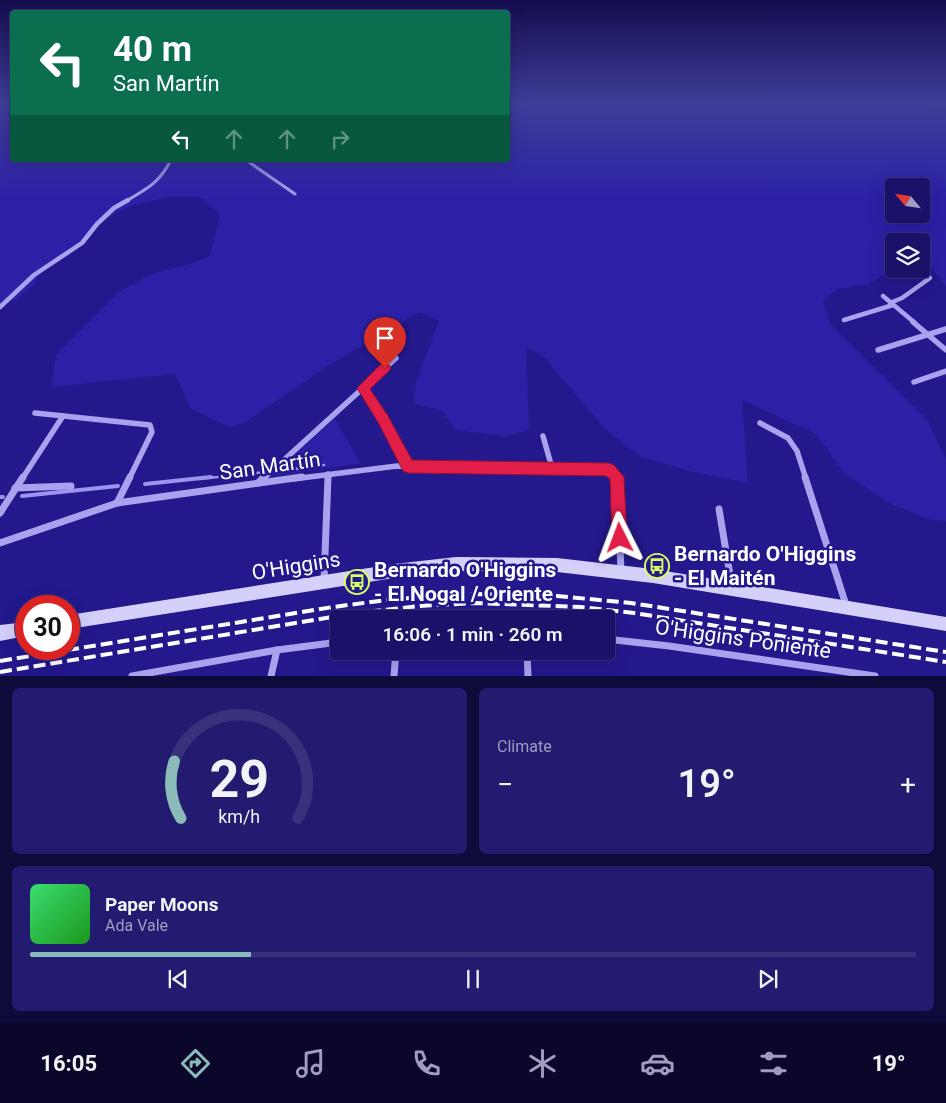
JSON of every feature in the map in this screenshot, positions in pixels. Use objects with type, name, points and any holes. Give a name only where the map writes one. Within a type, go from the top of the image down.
[{"type":"street","points":[[0,306],[26,281],[76,248],[114,208],[157,182],[166,171],[170,162]]},
{"type":"street","points":[[248,162],[295,194]]},
{"type":"street","points":[[844,320],[891,304],[930,278]]},
{"type":"street","points":[[883,296],[946,350]]},
{"type":"street","points":[[878,350],[946,329]]},
{"type":"street","points":[[258,484],[396,358]]},
{"type":"street","points":[[914,382],[946,371]]},
{"type":"street","points":[[363,388],[384,420],[408,466]]},
{"type":"street","points":[[35,413],[148,424],[152,427],[152,432],[116,503]]},
{"type":"street","points":[[0,513],[63,416]]},
{"type":"street","points":[[760,423],[788,438],[797,451],[847,608]]},
{"type":"street","points":[[543,436],[552,468]]},
{"type":"street","name":"San Martín","points":[[0,543],[116,503],[370,468],[408,466],[604,468],[614,472],[617,480],[621,572]]},
{"type":"street","points":[[324,583],[328,474]]},
{"type":"street","points":[[15,488],[71,486]]},
{"type":"street","points":[[720,510],[732,590]]},
{"type":"street","name":"O'Higgins","points":[[80,620],[403,570],[463,564],[557,565],[621,572],[946,624]]},
{"type":"street","points":[[0,633],[15,631]]},
{"type":"street","name":"O'Higgins Poniente","points":[[615,640],[874,676]]},
{"type":"street","points":[[132,676],[276,650],[330,643]]},
{"type":"street","points":[[271,676],[276,650]]},
{"type":"street","points":[[394,676],[395,660]]},
{"type":"street","points":[[527,660],[528,676]]},
{"type":"shaded area","points":[[0,136],[10,136],[10,162],[510,162],[510,136],[946,136],[946,286],[930,265],[930,233],[885,233],[885,274],[866,285],[838,289],[823,301],[830,324],[928,421],[946,459],[946,521],[927,519],[887,502],[844,473],[816,434],[742,400],[748,483],[697,473],[641,457],[605,429],[543,356],[526,347],[529,430],[505,436],[456,430],[441,410],[414,404],[416,381],[439,321],[419,312],[328,366],[244,423],[229,427],[190,408],[175,374],[51,387],[56,355],[119,292],[152,274],[210,256],[220,216],[215,209],[199,197],[170,197],[133,205],[101,221],[85,242],[43,268],[34,285],[16,299],[0,306]]},
{"type":"shaded area","points":[[335,419],[361,463],[273,476],[273,473]]},
{"type":"waterway","points":[[281,471],[324,465]]},
{"type":"waterway","points":[[199,479],[266,472]]},
{"type":"waterway","points":[[145,484],[211,477]]},
{"type":"waterway","points":[[22,496],[118,486]]},
{"type":"railway","points":[[0,661],[333,607],[394,599],[476,594],[557,596],[631,603],[946,652]]},
{"type":"railway","points":[[0,672],[356,613],[420,606],[475,603],[581,607],[634,613],[946,662]]},
{"type":"place","name":"Bernardo O'Higgins - El Maitén","points":[[657,566]]},
{"type":"place","name":"Bernardo O'Higgins - El Nogal / Oriente","points":[[357,582]]},
{"type":"route","points":[[385,368],[363,388],[384,420],[408,466],[604,468],[614,472],[616,477],[620,538]]}]
